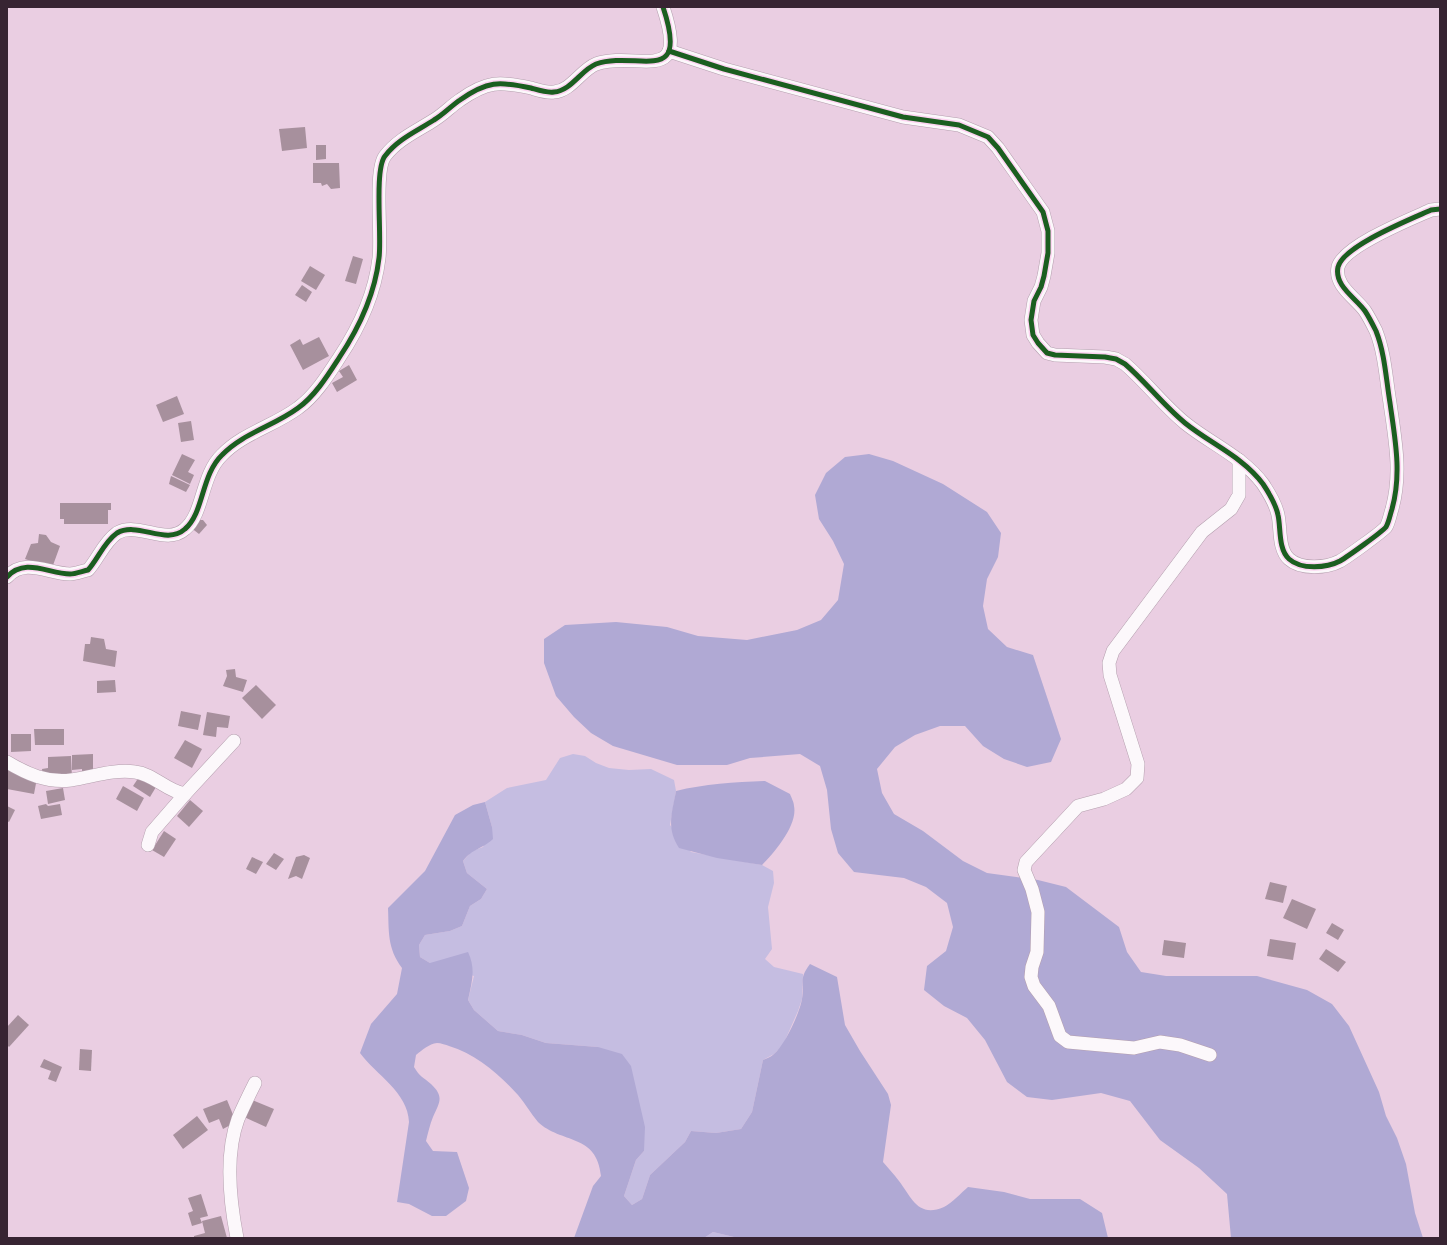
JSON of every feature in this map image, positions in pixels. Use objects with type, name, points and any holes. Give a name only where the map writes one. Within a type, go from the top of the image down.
[{"type":"street","points":[[7,577],[18,569],[43,568],[70,574],[88,570],[103,547],[117,533],[128,530],[174,535],[185,529],[195,513],[206,480],[221,455],[238,441],[297,409],[308,399],[340,356],[364,311],[380,257],[381,162],[397,143],[412,132],[442,115],[459,100],[485,85],[503,83],[556,92],[568,86],[592,66],[600,63],[625,60],[643,62],[664,58],[669,52],[671,40],[663,7]]},
{"type":"street","points":[[669,52],[724,69],[903,117],[959,124],[988,137],[998,148],[1043,212],[1048,231],[1048,253],[1042,287],[1034,302],[1031,320],[1034,335],[1038,343],[1047,353],[1055,355],[1105,357],[1125,364],[1185,423],[1239,460],[1263,484],[1278,514],[1281,540],[1285,553],[1289,559],[1299,564],[1311,566],[1330,566],[1342,560],[1381,532],[1386,527],[1394,500],[1398,475],[1397,448],[1385,365],[1376,333],[1365,310],[1343,287],[1338,276],[1338,266],[1351,250],[1365,242],[1423,214],[1440,209]]},
{"type":"street","points":[[1210,1055],[1180,1045],[1160,1042],[1134,1048],[1068,1042],[1060,1036],[1049,1006],[1034,986],[1031,977],[1032,967],[1037,952],[1038,912],[1032,889],[1024,870],[1026,862],[1078,806],[1104,799],[1126,789],[1137,778],[1138,764],[1121,714],[1110,675],[1109,663],[1113,651],[1202,532],[1231,509],[1239,495],[1239,460]]},
{"type":"street","points":[[148,845],[152,832],[234,741]]},
{"type":"street","points":[[7,762],[28,774],[44,779],[70,780],[107,773],[135,772],[147,775],[175,792],[185,794]]},
{"type":"street","points":[[237,1238],[233,1219],[230,1154],[238,1120],[255,1083]]},
{"type":"shaded area","points":[[869,454],[893,461],[943,484],[987,512],[1001,533],[998,557],[987,579],[983,606],[988,629],[1007,647],[1033,655],[1061,739],[1051,762],[1027,767],[1004,759],[983,746],[965,726],[940,726],[915,735],[895,747],[877,769],[882,793],[894,814],[923,831],[963,861],[987,873],[1038,880],[1066,887],[1119,927],[1127,952],[1141,972],[1166,976],[1257,976],[1307,990],[1332,1004],[1349,1026],[1379,1092],[1386,1116],[1397,1138],[1406,1164],[1415,1213],[1423,1238],[1231,1238],[1227,1194],[1199,1168],[1160,1140],[1130,1101],[1101,1093],[1052,1100],[1027,1097],[1007,1082],[985,1040],[967,1018],[944,1006],[924,990],[927,966],[946,951],[953,927],[947,903],[926,887],[904,878],[854,872],[838,853],[831,829],[827,790],[820,766],[800,754],[750,758],[727,765],[677,765],[613,746],[591,733],[574,717],[556,696],[544,663],[544,639],[565,625],[616,622],[667,627],[698,636],[747,640],[797,630],[821,620],[838,600],[844,564],[833,541],[819,519],[815,495],[826,473],[845,457]]},
{"type":"shaded area","points":[[573,754],[585,756],[596,763],[609,768],[629,770],[651,769],[674,780],[676,791],[670,825],[691,852],[762,865],[773,871],[774,883],[768,907],[772,949],[765,959],[774,967],[803,974],[802,999],[798,1011],[783,1045],[774,1054],[763,1060],[752,1112],[741,1129],[716,1133],[691,1131],[685,1142],[650,1175],[642,1199],[632,1205],[624,1196],[636,1160],[644,1151],[598,1047],[546,1043],[522,1035],[498,1031],[474,1010],[468,1000],[474,976],[430,963],[420,957],[419,945],[425,935],[450,931],[462,926],[470,906],[481,899],[487,889],[467,873],[463,861],[472,851],[483,847],[492,827],[485,802],[507,788],[546,780],[560,758]]},
{"type":"shaded area","points":[[765,781],[790,794],[794,804],[794,813],[789,830],[773,853],[762,865],[717,858],[679,848],[672,834],[671,827],[676,791],[720,784]]},
{"type":"shaded area","points":[[485,802],[492,827],[493,839],[474,851],[463,861],[467,873],[487,889],[481,899],[470,906],[462,926],[450,931],[425,935],[419,945],[420,957],[430,963],[468,952],[473,970],[468,1000],[474,1010],[498,1031],[522,1035],[546,1043],[598,1047],[622,1054],[631,1066],[645,1127],[644,1151],[636,1160],[624,1196],[632,1205],[642,1199],[650,1175],[685,1142],[691,1131],[716,1133],[741,1129],[752,1112],[763,1060],[772,1056],[778,1050],[795,1020],[801,1005],[803,977],[810,964],[837,977],[845,1025],[888,1094],[891,1105],[883,1162],[897,1178],[912,1200],[922,1208],[935,1210],[947,1205],[968,1187],[1004,1192],[1030,1199],[1080,1199],[1102,1213],[1108,1238],[738,1238],[713,1232],[704,1238],[574,1238],[593,1186],[601,1176],[598,1162],[593,1153],[577,1141],[557,1134],[538,1122],[518,1095],[495,1072],[478,1059],[459,1050],[437,1043],[428,1046],[416,1055],[414,1067],[435,1089],[440,1100],[426,1141],[433,1151],[457,1152],[469,1188],[466,1201],[446,1216],[432,1216],[409,1204],[397,1202],[409,1122],[407,1111],[403,1102],[390,1084],[360,1053],[371,1024],[397,994],[402,968],[397,961],[391,946],[388,908],[425,871],[455,815],[473,805]]},
{"type":"shaded area","points":[[713,1232],[738,1238],[704,1238]]},
{"type":"building","points":[[305,127],[307,148],[282,151],[279,129]]},
{"type":"building","points":[[316,145],[326,145],[326,159],[316,160]]},
{"type":"building","points":[[313,163],[339,163],[340,188],[331,189],[327,184],[322,186],[321,183],[313,183]]},
{"type":"building","points":[[353,256],[363,259],[356,284],[345,281]]},
{"type":"building","points":[[310,266],[325,275],[316,290],[301,281]]},
{"type":"building","points":[[302,285],[312,292],[306,302],[295,295]]},
{"type":"building","points":[[319,337],[329,356],[303,370],[290,345],[300,339],[303,345]]},
{"type":"building","points":[[349,365],[357,380],[337,392],[332,383],[343,377],[339,371]]},
{"type":"building","points":[[177,396],[184,414],[163,422],[156,405]]},
{"type":"building","points":[[191,421],[194,440],[181,442],[178,423]]},
{"type":"building","points":[[182,454],[195,460],[188,472],[194,475],[190,484],[172,475]]},
{"type":"building","points":[[171,476],[190,485],[186,492],[169,484]]},
{"type":"building","points":[[60,503],[111,503],[111,510],[108,510],[108,524],[64,524],[64,519],[60,519]]},
{"type":"building","points":[[198,520],[203,520],[207,525],[199,534],[190,527]]},
{"type":"building","points":[[39,534],[46,535],[51,542],[60,546],[52,568],[25,559],[31,544],[38,543]]},
{"type":"building","points":[[91,637],[104,639],[106,649],[117,651],[115,667],[83,661],[85,644],[90,644]]},
{"type":"building","points":[[235,669],[236,677],[247,680],[243,692],[223,686],[227,676],[226,670]]},
{"type":"building","points":[[115,680],[116,692],[97,693],[97,681]]},
{"type":"building","points":[[256,685],[276,705],[262,719],[242,698]]},
{"type":"building","points":[[181,711],[201,715],[198,730],[178,726]]},
{"type":"building","points":[[207,712],[230,716],[228,728],[217,727],[216,737],[203,735]]},
{"type":"building","points":[[34,729],[64,729],[64,745],[35,745]]},
{"type":"building","points":[[11,734],[31,734],[31,751],[11,752]]},
{"type":"building","points":[[185,740],[202,749],[192,768],[174,758]]},
{"type":"building","points":[[93,754],[93,773],[82,774],[82,769],[72,770],[72,755]]},
{"type":"building","points":[[71,756],[72,778],[43,778],[42,769],[48,768],[48,757]]},
{"type":"building","points":[[7,771],[38,773],[34,794],[7,789]]},
{"type":"building","points":[[139,777],[156,787],[150,797],[133,786]]},
{"type":"building","points":[[123,786],[144,798],[137,811],[116,799]]},
{"type":"building","points":[[63,788],[65,800],[48,804],[46,791]]},
{"type":"building","points":[[190,800],[203,811],[189,827],[177,816]]},
{"type":"building","points":[[46,804],[48,806],[60,804],[62,815],[41,819],[38,806]]},
{"type":"building","points":[[7,806],[15,810],[9,822],[7,821]]},
{"type":"building","points":[[164,831],[176,839],[164,857],[152,850]]},
{"type":"building","points":[[274,853],[284,859],[276,870],[266,864]]},
{"type":"building","points":[[304,855],[310,858],[302,879],[296,876],[288,879],[296,857]]},
{"type":"building","points":[[252,857],[263,862],[256,874],[246,869]]},
{"type":"building","points":[[1270,882],[1287,886],[1283,903],[1265,899]]},
{"type":"building","points":[[1292,899],[1316,909],[1307,929],[1283,918]]},
{"type":"building","points":[[1332,923],[1344,930],[1338,940],[1326,933]]},
{"type":"building","points":[[1270,939],[1296,943],[1293,960],[1267,956]]},
{"type":"building","points":[[1164,940],[1186,943],[1184,958],[1162,955]]},
{"type":"building","points":[[1326,949],[1346,962],[1338,972],[1319,959]]},
{"type":"building","points":[[18,1015],[29,1025],[9,1047],[7,1045],[7,1027]]},
{"type":"building","points":[[80,1049],[92,1050],[91,1071],[79,1070]]},
{"type":"building","points":[[44,1059],[62,1067],[56,1082],[48,1079],[51,1071],[40,1067]]},
{"type":"building","points":[[250,1099],[274,1109],[266,1127],[242,1116]]},
{"type":"building","points":[[227,1100],[236,1122],[223,1129],[219,1119],[209,1123],[203,1109]]},
{"type":"building","points":[[197,1116],[208,1130],[183,1149],[173,1135]]},
{"type":"building","points":[[201,1194],[208,1216],[200,1218],[202,1223],[192,1226],[188,1213],[193,1211],[188,1198]]},
{"type":"building","points":[[221,1216],[227,1238],[194,1238],[194,1236],[205,1233],[202,1221]]},
{"type":"cycle path","points":[[7,577],[14,571],[29,567],[70,574],[88,570],[108,541],[117,533],[125,530],[169,535],[177,534],[185,529],[196,514],[206,483],[215,463],[230,447],[289,414],[310,398],[326,378],[353,335],[370,297],[377,271],[380,248],[380,175],[385,156],[390,150],[402,140],[438,118],[460,100],[486,86],[494,84],[510,84],[545,92],[554,92],[566,88],[596,64],[612,61],[655,61],[665,57],[670,48],[670,32],[663,7]]},
{"type":"cycle path","points":[[669,51],[724,69],[903,117],[959,125],[988,137],[998,148],[1043,212],[1048,231],[1048,253],[1044,276],[1041,287],[1034,301],[1031,320],[1033,335],[1038,343],[1047,353],[1055,355],[1105,357],[1116,359],[1125,364],[1169,409],[1185,423],[1246,466],[1263,484],[1274,503],[1278,515],[1281,544],[1285,555],[1294,563],[1300,565],[1314,567],[1335,563],[1344,559],[1378,534],[1386,527],[1388,523],[1397,482],[1397,456],[1385,367],[1379,340],[1376,331],[1366,313],[1342,286],[1339,280],[1338,267],[1343,259],[1352,250],[1364,242],[1421,214],[1431,210],[1440,209]]}]
